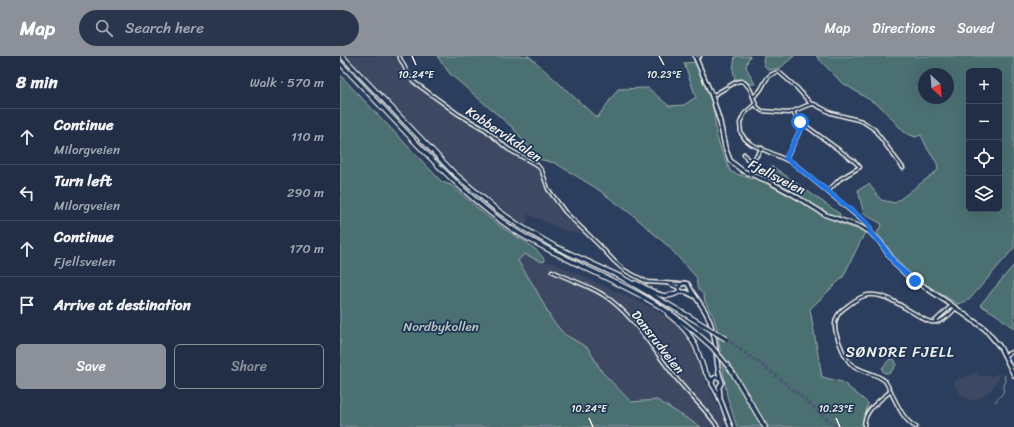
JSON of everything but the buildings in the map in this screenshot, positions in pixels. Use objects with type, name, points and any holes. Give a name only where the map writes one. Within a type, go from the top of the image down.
[{"type":"highway","points":[[342,56],[453,172],[490,205],[520,226],[554,246],[663,295],[672,296],[679,289]]},
{"type":"highway","points":[[340,64],[448,176],[492,214],[517,232],[551,252],[649,300],[674,315],[694,331],[712,347],[731,370],[766,427]]},
{"type":"highway","points":[[621,277],[690,317],[726,340]]},
{"type":"highway","points":[[649,300],[675,319],[689,334],[696,346],[704,371],[712,381]]},
{"type":"main road","name":"Fjellsveien","points":[[695,57],[712,96],[720,122],[725,147],[730,160],[737,167],[768,181],[826,215],[870,232],[880,242],[896,265],[907,275],[954,306],[985,329],[996,341],[1014,375]]},
{"type":"main road","points":[[694,296],[686,292],[683,293],[679,289],[680,284],[686,283],[703,308],[712,328],[716,346],[718,378],[722,383],[717,387]]},
{"type":"main road","points":[[686,292],[689,288]]},
{"type":"main road","points":[[718,378],[712,381],[712,385],[717,387],[731,427]]},
{"type":"street","name":"Kobbervikdalen","points":[[399,56],[409,76],[414,82],[458,114],[486,130],[508,148],[538,165],[542,171],[548,188],[565,212],[594,239],[615,262],[630,274],[643,281],[656,284],[680,284]]},
{"type":"street","points":[[695,57],[700,56]]},
{"type":"street","points":[[753,96],[761,91],[767,77],[779,72],[797,88],[811,104],[831,113],[868,124],[874,129],[903,168]]},
{"type":"street","points":[[712,96],[739,81],[745,83],[750,89],[758,108],[764,112],[793,112],[811,104]]},
{"type":"street","points":[[756,104],[743,116],[740,126],[742,135],[746,141],[786,158],[793,163],[867,223],[870,228],[870,232]]},
{"type":"street","points":[[793,112],[798,120],[860,167],[840,179],[828,191]]},
{"type":"street","points":[[786,158],[803,124]]},
{"type":"street","points":[[744,154],[747,159],[754,161],[762,148]]},
{"type":"street","name":"Dansrudveien","points":[[552,271],[601,294],[617,305],[642,331],[674,377],[707,412],[718,427]]},
{"type":"street","name":"Kobbervikdalen","points":[[669,283],[679,289]]},
{"type":"street","points":[[916,427],[905,419],[885,381],[880,377],[853,366],[848,361],[835,329],[836,320],[838,314],[846,307],[864,296],[880,295],[888,298],[930,322],[939,321],[954,310],[954,306]]},
{"type":"street","points":[[934,322],[947,309],[954,306]]},
{"type":"street","points":[[1004,355],[1014,351]]},
{"type":"street","points":[[864,427],[865,420],[871,408],[891,391]]},
{"type":"shaded area","points":[[343,56],[397,56],[409,78],[419,88],[468,124],[486,132],[497,142],[530,161],[541,172],[546,187],[562,216],[580,228],[579,234],[563,230],[528,214],[526,226],[463,176]]},
{"type":"shaded area","points":[[524,254],[542,263],[551,262],[652,308],[674,322],[685,333],[693,345],[706,382],[726,423],[722,427],[701,427],[657,400],[631,402],[602,372],[588,348],[564,334],[552,319],[518,261]]},
{"type":"shaded area","points":[[976,372],[979,376],[992,376],[999,373],[999,378],[991,390],[975,401],[966,398],[959,392],[953,382]]},
{"type":"green space","points":[[437,56],[529,56],[597,118],[618,89],[648,88],[669,106],[684,105],[696,97],[684,63],[696,62],[710,95],[714,110],[716,134],[731,172],[752,179],[772,166],[840,214],[839,223],[865,232],[843,277],[810,309],[822,377],[842,382],[868,403],[863,427],[737,427],[727,396],[717,329],[713,316],[705,302],[704,295],[698,288],[697,278],[670,248],[634,216],[596,188],[555,163],[538,159],[513,128],[450,74]]},
{"type":"green space","points":[[735,56],[750,56],[746,67],[755,84],[750,84],[744,80],[735,79],[733,70]]},
{"type":"green space","points":[[764,56],[794,56],[780,68],[769,70],[764,64]]},
{"type":"green space","points":[[816,56],[1014,56],[1014,248],[969,300],[958,304],[919,281],[901,265],[877,233],[882,224],[864,214],[858,190],[869,184],[881,200],[895,203],[938,170],[937,163],[928,150],[921,135],[915,137],[904,132],[881,107],[841,82]]},
{"type":"green space","name":"Nordbykollen","points":[[340,75],[442,182],[451,185],[504,229],[537,250],[545,261],[542,262],[524,254],[518,261],[535,288],[552,320],[564,334],[588,348],[602,372],[631,402],[657,400],[701,427],[340,427]]},
{"type":"green space","points":[[1014,265],[1014,329],[997,315],[980,305]]},
{"type":"green space","points":[[890,359],[895,360],[896,365],[890,373],[885,373],[883,372],[882,368]]},
{"type":"waterway","points":[[995,402],[1003,393],[1005,375]]},
{"type":"tunnel","points":[[726,339],[779,378],[837,427]]},
{"type":"district","name":"SØNDRE FJELL","points":[[900,352]]},
{"type":"route","points":[[800,122],[803,124],[786,158],[867,223],[870,228],[870,232],[877,238],[896,265],[915,281]]}]
